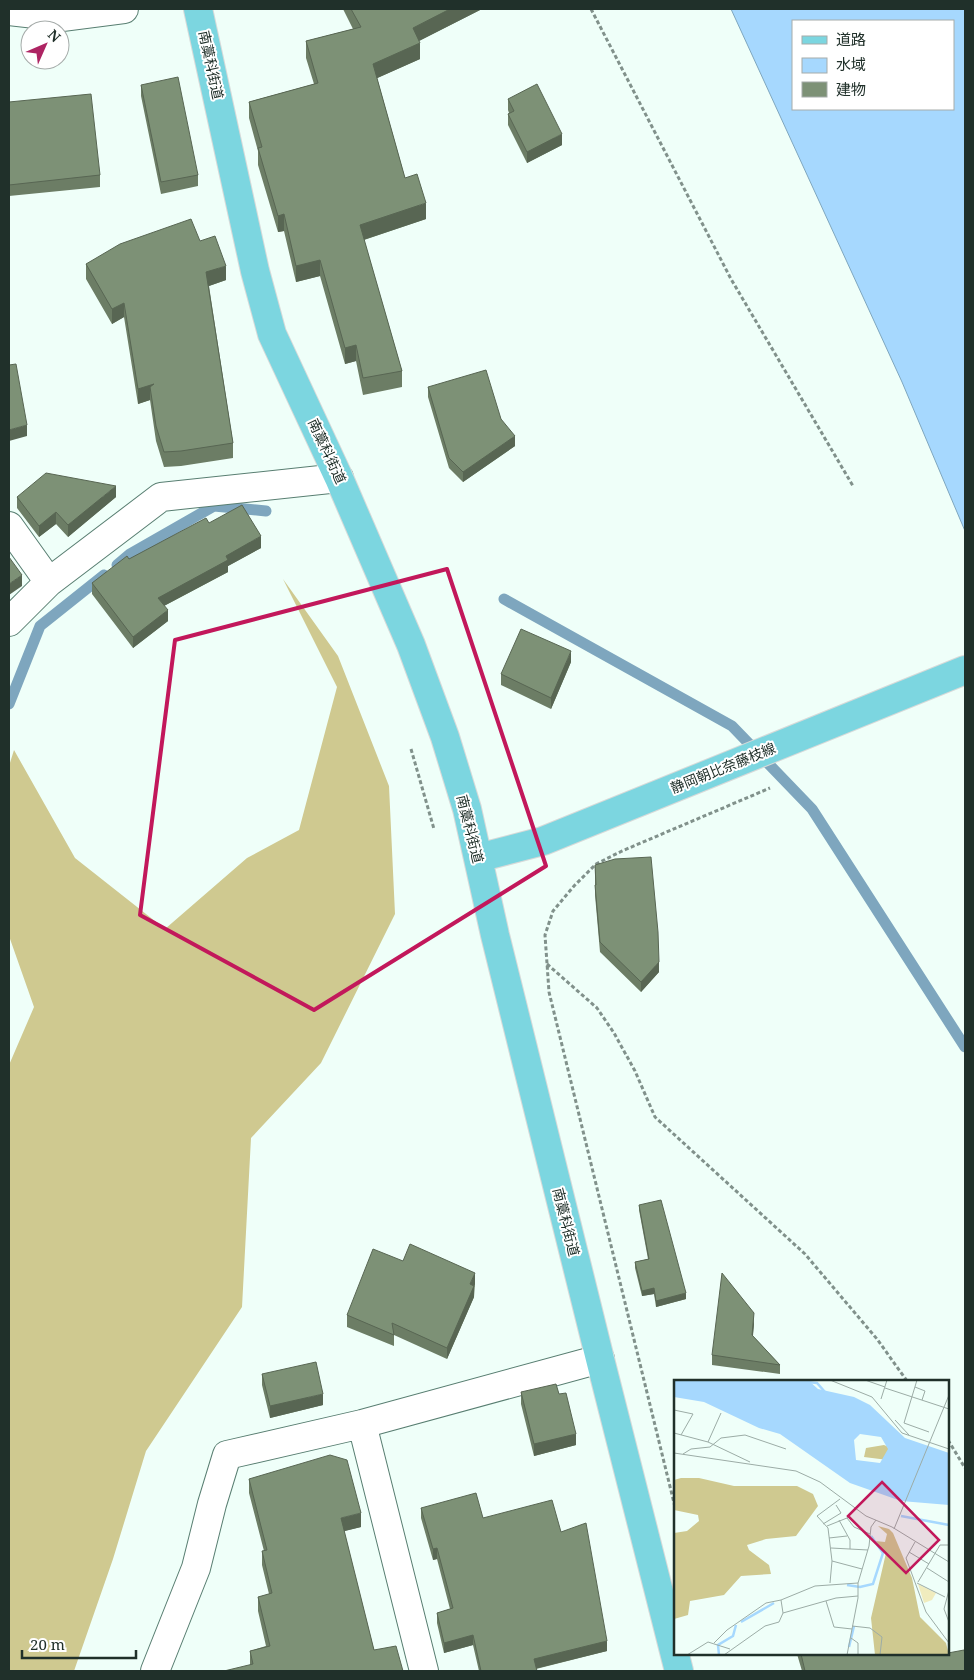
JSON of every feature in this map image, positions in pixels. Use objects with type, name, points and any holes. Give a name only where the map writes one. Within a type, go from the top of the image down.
[{"type":"main road","name":"南藁科街道","points":[[198,9],[255,271],[272,334],[340,478],[411,645],[446,737],[467,809],[600,1359],[674,1648]]},
{"type":"main road","name":"静岡朝比奈藤枝線","points":[[478,858],[543,841],[965,670]]},
{"type":"main road","name":"南藁科街道","points":[[676,1655],[680,1671]]},
{"type":"street","points":[[9,11],[62,17],[124,9]]},
{"type":"street","points":[[9,622],[49,582],[161,497],[340,478]]},
{"type":"street","points":[[9,526],[49,582]]},
{"type":"street","points":[[156,1671],[196,1568],[212,1504],[227,1455],[362,1424],[600,1359]]},
{"type":"street","points":[[362,1424],[424,1671]]},
{"type":"path","points":[[591,9],[731,279],[852,486]]},
{"type":"path","points":[[674,1504],[549,992],[545,935],[553,912],[574,886],[596,864],[622,851],[777,785]]},
{"type":"path","points":[[547,964],[597,1008],[609,1024],[635,1071],[655,1117],[805,1254],[878,1338],[906,1380]]},
{"type":"path","points":[[949,1442],[965,1468]]},
{"type":"highlighted area","points":[[447,569],[546,866],[314,1010],[140,915],[175,640]]},
{"type":"shaded area","points":[[283,579],[338,656],[389,786],[395,914],[321,1063],[251,1138],[242,1307],[146,1451],[113,1559],[74,1671],[9,1671],[9,1065],[34,1007],[9,936],[9,766],[14,750],[75,858],[165,929],[247,858],[299,830],[337,687]]},
{"type":"water","points":[[731,9],[965,9],[965,531],[902,382]]},
{"type":"building","points":[[351,9],[450,9],[413,28],[420,43],[373,64],[405,178],[417,174],[426,203],[360,225],[402,371],[363,378],[356,345],[345,348],[320,260],[296,266],[284,214],[278,216],[258,148],[262,147],[249,102],[318,83],[306,41],[361,27]]},
{"type":"building","points":[[178,77],[198,175],[161,182],[141,85]]},
{"type":"building","points":[[537,84],[562,134],[527,152],[508,114],[514,111],[508,99]]},
{"type":"building","points":[[91,94],[100,175],[9,185],[9,102]]},
{"type":"building","points":[[191,219],[200,241],[215,236],[226,266],[206,272],[233,443],[164,452],[156,426],[150,387],[154,384],[138,389],[124,303],[112,309],[86,264],[120,244]]},
{"type":"building","points":[[16,364],[27,425],[9,430],[9,365]]},
{"type":"building","points":[[486,370],[501,419],[515,436],[463,472],[449,458],[428,387]]},
{"type":"building","points":[[46,473],[116,486],[68,525],[56,512],[39,526],[17,497]]},
{"type":"building","points":[[242,505],[261,536],[226,556],[228,560],[158,598],[168,610],[133,637],[92,583],[127,556],[129,559],[206,518],[209,523]]},
{"type":"building","points":[[9,557],[22,575],[9,584]]},
{"type":"building","points":[[521,629],[571,651],[551,698],[501,674]]},
{"type":"building","points":[[651,857],[659,962],[641,982],[600,942],[595,865],[615,859]]},
{"type":"building","points":[[661,1200],[686,1293],[656,1301],[654,1288],[642,1291],[635,1262],[649,1259],[639,1205]]},
{"type":"building","points":[[410,1244],[475,1273],[470,1284],[474,1286],[447,1348],[392,1323],[394,1335],[347,1315],[373,1249],[403,1261]]},
{"type":"building","points":[[722,1273],[754,1313],[752,1335],[780,1365],[712,1355]]},
{"type":"building","points":[[316,1362],[323,1394],[270,1406],[262,1374]]},
{"type":"building","points":[[556,1384],[559,1394],[566,1393],[576,1434],[534,1444],[521,1392]]},
{"type":"building","points":[[330,1455],[347,1460],[361,1513],[341,1518],[374,1650],[396,1646],[403,1671],[224,1671],[253,1664],[250,1651],[270,1646],[258,1597],[272,1593],[262,1551],[267,1550],[249,1479]]},
{"type":"building","points":[[476,1493],[483,1518],[552,1500],[561,1532],[586,1523],[607,1641],[534,1659],[537,1671],[481,1671],[473,1635],[444,1643],[437,1613],[453,1608],[437,1548],[433,1549],[421,1508]]},
{"type":"building","points":[[964,1650],[965,1671],[805,1671],[801,1655],[949,1655],[949,1653]]},
{"type":"waterway","points":[[117,565],[130,554],[214,506],[266,511]]},
{"type":"waterway","points":[[9,704],[40,626],[104,575]]},
{"type":"waterway","points":[[504,599],[732,726],[812,809],[965,1047]]}]
